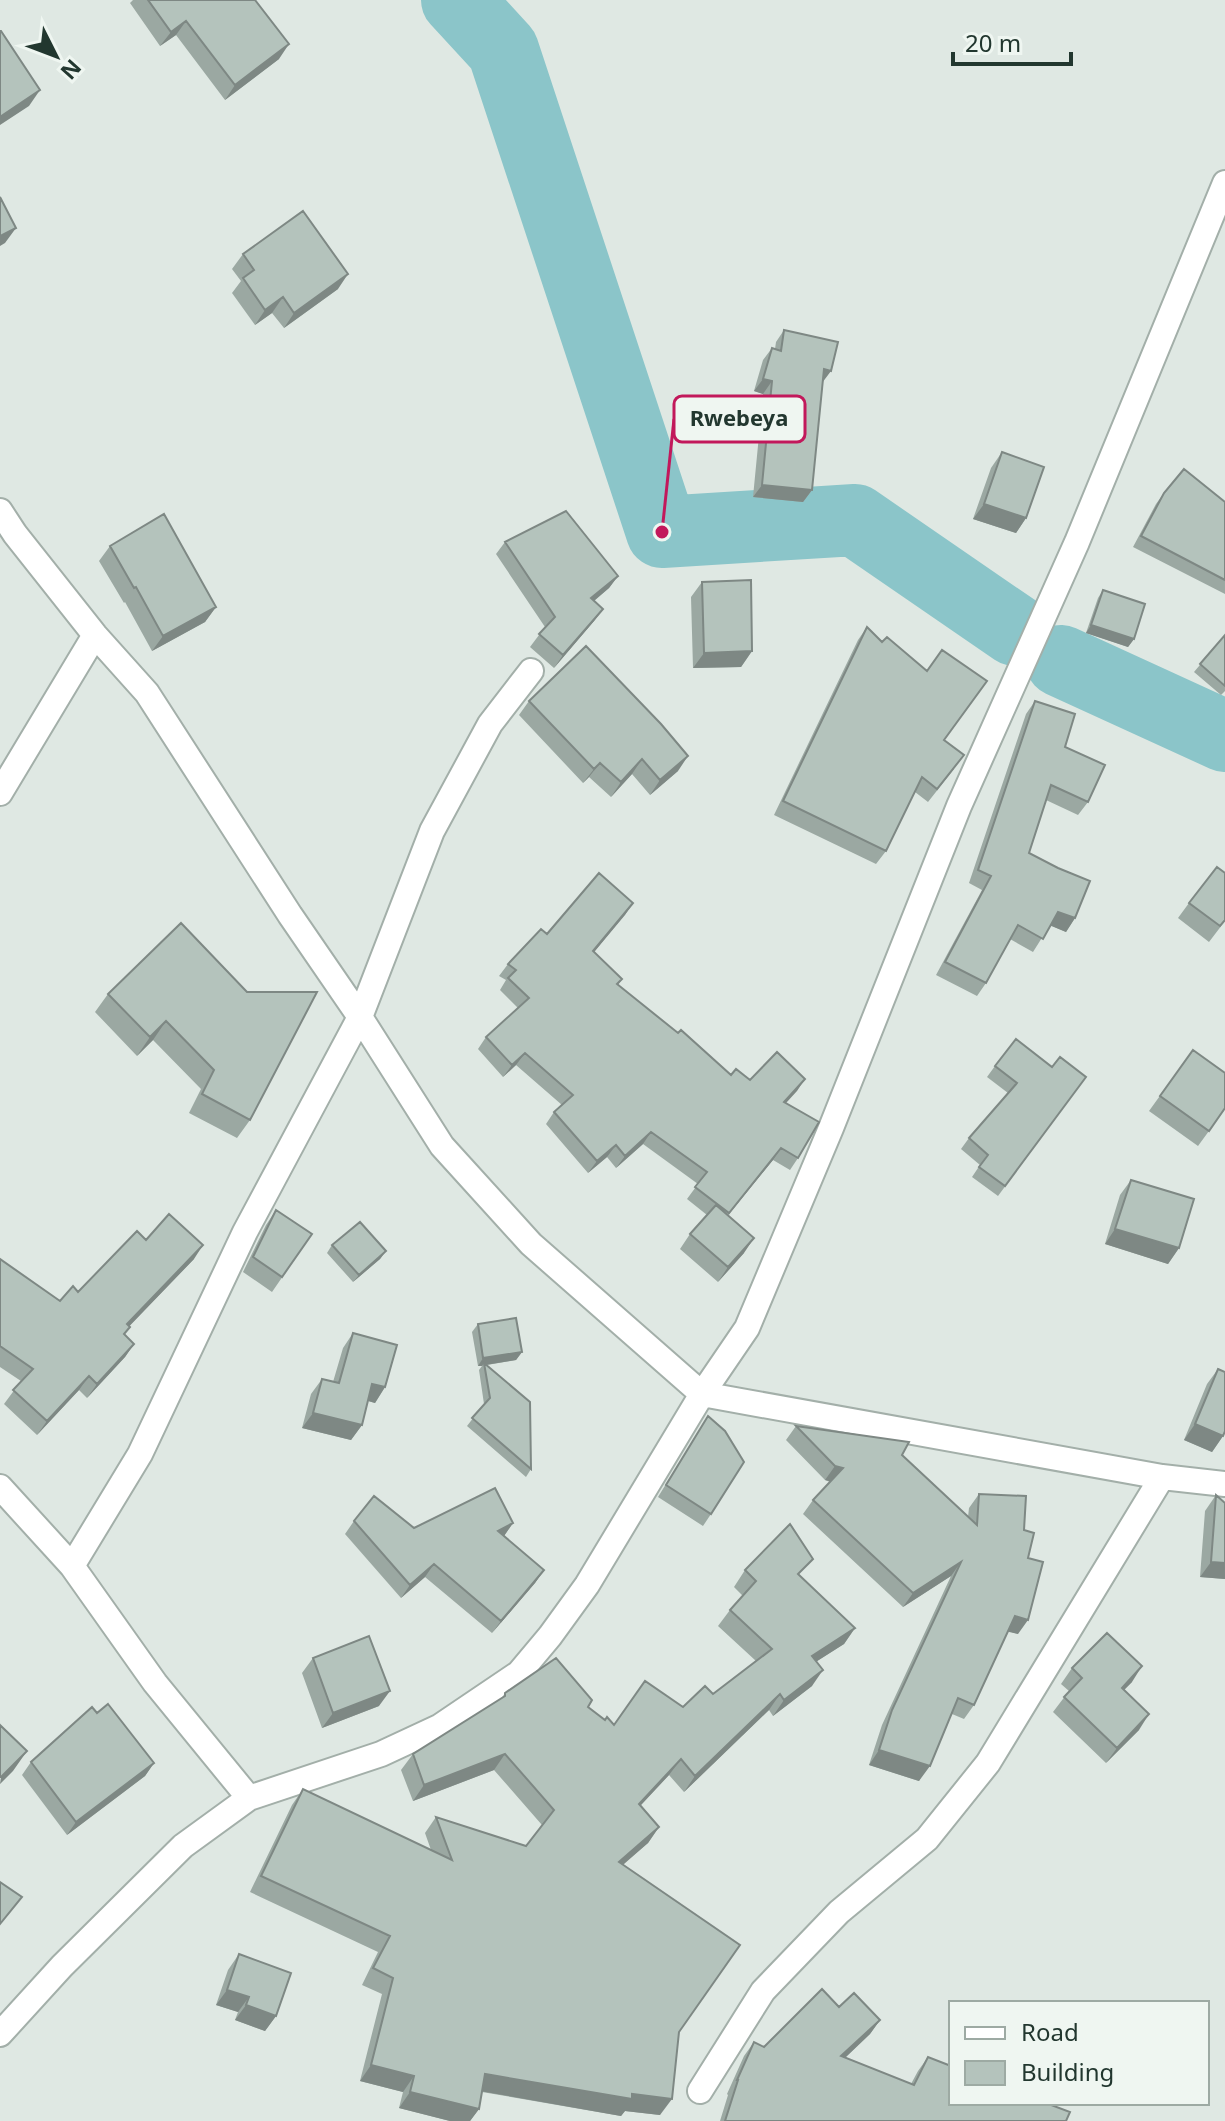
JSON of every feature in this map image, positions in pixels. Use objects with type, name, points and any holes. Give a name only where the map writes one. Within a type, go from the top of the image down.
[{"type":"street","points":[[0,2034],[62,1966],[183,1846],[249,1798],[381,1754],[439,1727],[519,1673],[587,1585],[702,1394],[747,1328],[831,1128],[959,806],[1077,542],[1225,183]]},
{"type":"street","points":[[0,511],[95,635],[147,693],[442,1146],[531,1244],[702,1394],[1162,1477],[1225,1484]]},
{"type":"street","points":[[0,793],[95,635]]},
{"type":"street","points":[[72,1566],[140,1454],[245,1232],[360,1017],[432,831],[490,724],[531,671]]},
{"type":"street","points":[[700,2091],[763,1991],[839,1912],[927,1839],[988,1763],[1162,1477]]},
{"type":"street","points":[[0,1487],[72,1566],[155,1683],[249,1798]]},
{"type":"building","points":[[148,0],[255,0],[289,44],[235,85],[186,21],[171,32]]},
{"type":"building","points":[[0,31],[40,90],[0,117]]},
{"type":"building","points":[[0,197],[16,228],[0,236]]},
{"type":"building","points":[[303,211],[348,274],[294,313],[283,297],[265,310],[243,278],[254,270],[243,254]]},
{"type":"building","points":[[784,330],[838,342],[831,371],[824,369],[812,490],[762,485],[772,381],[763,379],[772,348],[781,351]]},
{"type":"building","points":[[1002,452],[1044,467],[1026,518],[984,504]]},
{"type":"building","points":[[1184,469],[1225,502],[1225,580],[1141,536],[1164,493]]},
{"type":"building","points":[[566,511],[618,576],[591,598],[603,609],[563,655],[539,634],[555,617],[505,542]]},
{"type":"building","points":[[164,514],[216,607],[163,636],[110,546]]},
{"type":"building","points":[[751,580],[752,651],[704,653],[702,582]]},
{"type":"building","points":[[1103,590],[1145,604],[1134,639],[1091,625]]},
{"type":"building","points":[[867,627],[882,642],[887,637],[927,671],[942,650],[987,681],[944,740],[964,755],[937,789],[922,777],[886,851],[783,801]]},
{"type":"building","points":[[1225,635],[1225,686],[1200,664]]},
{"type":"building","points":[[586,646],[688,756],[660,780],[642,759],[621,782],[600,763],[594,769],[529,701]]},
{"type":"building","points":[[1035,701],[1075,714],[1065,747],[1105,765],[1088,802],[1051,785],[1029,853],[1090,881],[1075,918],[1058,912],[1043,939],[1018,925],[986,983],[945,962],[991,876],[978,870]]},
{"type":"building","points":[[1217,867],[1225,873],[1225,920],[1220,926],[1189,903]]},
{"type":"building","points":[[599,873],[633,903],[593,951],[622,979],[617,984],[678,1033],[681,1030],[731,1075],[736,1069],[750,1080],[777,1052],[805,1079],[784,1102],[819,1122],[798,1158],[781,1148],[729,1213],[695,1187],[707,1172],[651,1132],[625,1156],[616,1145],[597,1161],[554,1112],[573,1095],[525,1053],[512,1065],[486,1037],[529,998],[508,978],[516,970],[508,964],[541,929],[547,934]]},
{"type":"building","points":[[181,923],[247,992],[317,992],[250,1120],[202,1094],[214,1070],[166,1021],[150,1037],[108,994]]},
{"type":"building","points":[[1016,1039],[1052,1067],[1060,1057],[1086,1077],[1005,1186],[979,1167],[988,1155],[969,1138],[1017,1083],[995,1066]]},
{"type":"building","points":[[1193,1050],[1225,1073],[1225,1108],[1209,1131],[1160,1096]]},
{"type":"building","points":[[1131,1180],[1194,1199],[1179,1248],[1115,1229]]},
{"type":"building","points":[[716,1205],[754,1238],[728,1267],[690,1234]]},
{"type":"building","points":[[276,1210],[312,1234],[282,1277],[253,1257]]},
{"type":"building","points":[[169,1214],[203,1245],[127,1324],[130,1327],[124,1334],[134,1344],[97,1384],[89,1376],[47,1421],[13,1390],[33,1369],[0,1346],[0,1259],[60,1301],[73,1286],[78,1292],[137,1231],[146,1240]]},
{"type":"building","points":[[360,1222],[386,1251],[359,1275],[332,1245]]},
{"type":"building","points":[[516,1318],[522,1352],[483,1358],[478,1324]]},
{"type":"building","points":[[353,1333],[397,1345],[385,1387],[372,1384],[362,1425],[313,1413],[322,1379],[339,1383]]},
{"type":"building","points":[[484,1363],[530,1402],[531,1469],[472,1418],[490,1398]]},
{"type":"building","points":[[1218,1369],[1225,1372],[1223,1436],[1195,1424]]},
{"type":"building","points":[[708,1416],[725,1431],[744,1462],[711,1514],[666,1485]]},
{"type":"building","points":[[796,1426],[909,1442],[902,1455],[977,1525],[979,1494],[1026,1496],[1024,1530],[1034,1533],[1028,1558],[1043,1562],[1028,1620],[1015,1616],[974,1705],[958,1698],[930,1766],[879,1750],[892,1710],[961,1562],[913,1593],[813,1500],[843,1468],[835,1466]]},
{"type":"building","points":[[495,1488],[513,1523],[498,1531],[544,1570],[501,1621],[434,1564],[410,1585],[354,1521],[374,1496],[414,1528]]},
{"type":"building","points":[[1216,1495],[1225,1503],[1225,1563],[1211,1562]]},
{"type":"building","points":[[790,1524],[813,1559],[798,1574],[855,1628],[812,1656],[823,1670],[784,1700],[780,1694],[695,1776],[681,1759],[639,1804],[659,1827],[619,1862],[740,1945],[679,2032],[672,2099],[632,2094],[632,2099],[485,2074],[479,2109],[410,2092],[414,2076],[371,2065],[393,1978],[373,1968],[390,1936],[261,1876],[303,1789],[452,1860],[436,1817],[526,1846],[554,1810],[505,1754],[424,1785],[413,1754],[505,1696],[505,1693],[556,1658],[592,1700],[588,1707],[605,1720],[607,1717],[614,1725],[645,1681],[683,1707],[705,1686],[713,1694],[772,1649],[730,1610],[756,1581],[745,1570]]},
{"type":"building","points":[[1107,1633],[1142,1666],[1122,1688],[1149,1714],[1117,1748],[1064,1697],[1082,1678],[1072,1668]]},
{"type":"building","points":[[369,1636],[390,1691],[333,1713],[313,1658]]},
{"type":"building","points":[[108,1704],[154,1763],[76,1822],[31,1762],[92,1707],[97,1713]]},
{"type":"building","points":[[0,1725],[27,1751],[1,1777],[0,1777]]},
{"type":"building","points":[[0,1882],[22,1897],[0,1924]]},
{"type":"building","points":[[239,1954],[291,1973],[276,2016],[246,2005],[249,1997],[227,1990]]},
{"type":"building","points":[[822,1989],[839,2007],[854,1993],[880,2020],[841,2056],[914,2085],[928,2057],[949,2065],[949,2105],[1051,2105],[1070,2112],[1066,2121],[725,2121],[737,2080],[754,2042],[764,2047]]},
{"type":"waterway","points":[[457,0],[503,50],[662,532],[855,520],[1015,630]]},
{"type":"waterway","points":[[1061,661],[1225,736]]},
{"type":"place","name":"Rwebeya","points":[[662,532]]}]
